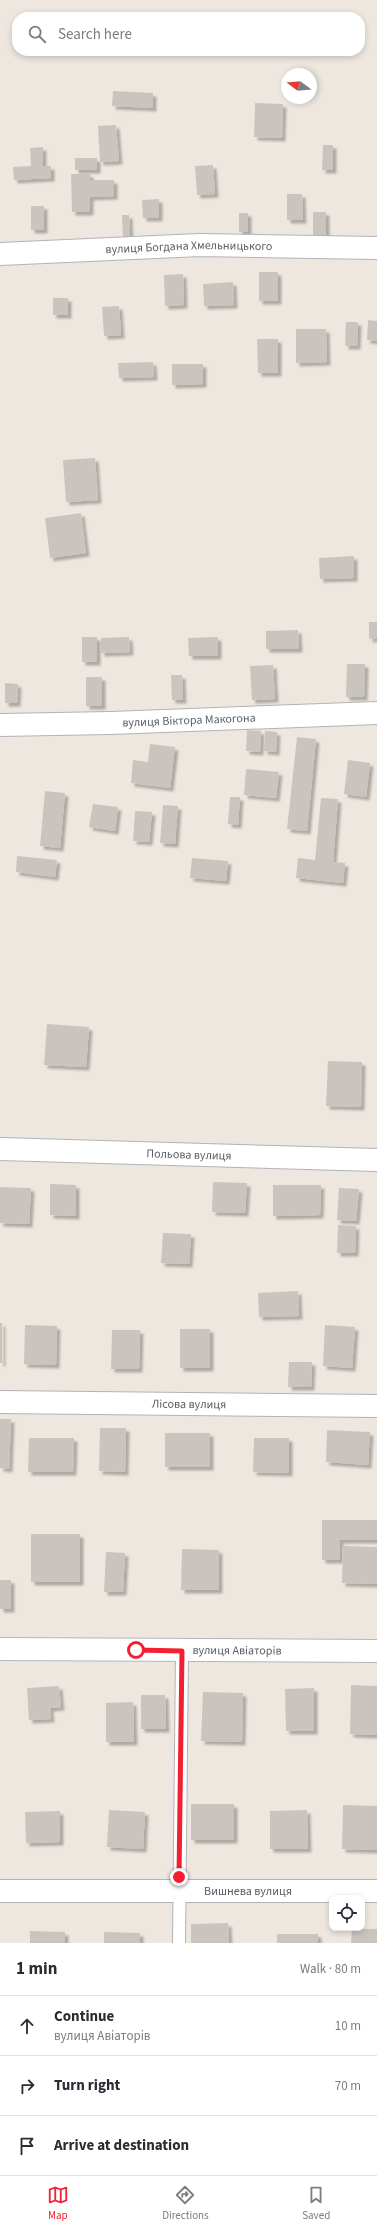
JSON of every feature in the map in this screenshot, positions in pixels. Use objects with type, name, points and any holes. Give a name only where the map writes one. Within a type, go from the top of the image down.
[{"type":"street","name":"вулиця Богдана Хмельницького","points":[[0,254],[200,245],[377,248]]},
{"type":"street","name":"вулиця Віктора Макогона","points":[[0,725],[111,723],[377,713]]},
{"type":"street","name":"Польова вулиця","points":[[0,1149],[377,1160]]},
{"type":"street","name":"Лісова вулиця","points":[[0,1402],[377,1406]]},
{"type":"street","name":"вулиця Авіаторів","points":[[0,1649],[377,1651]]},
{"type":"street","name":"Вишнева вулиця","points":[[0,1891],[377,1891]]},
{"type":"lane","points":[[179,1943],[182,1651]]},
{"type":"building","points":[[113,91],[153,93],[153,108],[112,106]]},
{"type":"building","points":[[255,103],[283,104],[282,138],[254,137]]},
{"type":"building","points":[[116,125],[119,161],[100,162],[98,126]]},
{"type":"building","points":[[323,145],[333,145],[333,170],[322,170]]},
{"type":"building","points":[[43,147],[43,166],[51,166],[51,178],[14,180],[13,167],[31,166],[30,148]]},
{"type":"building","points":[[75,158],[97,158],[97,170],[75,170]]},
{"type":"building","points":[[213,165],[215,194],[197,195],[195,166]]},
{"type":"building","points":[[71,174],[90,174],[90,180],[114,180],[114,196],[90,197],[90,212],[72,212]]},
{"type":"building","points":[[287,194],[302,194],[303,220],[287,220]]},
{"type":"building","points":[[159,199],[159,218],[143,218],[142,200]]},
{"type":"building","points":[[31,206],[44,206],[44,230],[31,230]]},
{"type":"building","points":[[313,212],[326,212],[326,235],[313,235]]},
{"type":"building","points":[[239,213],[248,213],[248,232],[239,232]]},
{"type":"building","points":[[122,215],[129,215],[130,239],[123,240]]},
{"type":"building","points":[[259,272],[278,272],[278,301],[259,301]]},
{"type":"building","points":[[183,274],[184,305],[165,306],[164,275]]},
{"type":"building","points":[[233,282],[234,305],[204,306],[203,284]]},
{"type":"building","points":[[53,298],[68,298],[68,315],[53,315]]},
{"type":"building","points":[[119,306],[121,335],[104,336],[102,307]]},
{"type":"building","points":[[368,320],[377,321],[377,341],[367,340]]},
{"type":"building","points":[[346,322],[358,322],[357,346],[345,346]]},
{"type":"building","points":[[296,329],[326,329],[327,362],[296,363]]},
{"type":"building","points":[[257,339],[278,339],[278,373],[258,373]]},
{"type":"building","points":[[153,362],[154,377],[119,378],[118,363]]},
{"type":"building","points":[[172,364],[203,364],[203,384],[172,385]]},
{"type":"building","points":[[95,458],[98,500],[66,502],[63,460]]},
{"type":"building","points":[[81,513],[86,553],[50,558],[45,518]]},
{"type":"building","points":[[354,556],[354,578],[320,579],[319,558]]},
{"type":"building","points":[[369,622],[377,622],[377,638],[369,639]]},
{"type":"building","points":[[298,630],[299,649],[266,649],[266,631]]},
{"type":"building","points":[[82,637],[97,637],[97,662],[82,662]]},
{"type":"building","points":[[129,637],[130,652],[101,653],[101,638]]},
{"type":"building","points":[[218,637],[218,656],[189,656],[188,638]]},
{"type":"building","points":[[347,664],[365,664],[364,697],[346,697]]},
{"type":"building","points":[[273,665],[275,699],[252,700],[250,666]]},
{"type":"building","points":[[171,675],[182,675],[183,700],[172,700]]},
{"type":"building","points":[[86,677],[102,677],[102,706],[86,706]]},
{"type":"building","points":[[5,683],[18,684],[17,703],[5,703]]},
{"type":"building","points":[[247,730],[261,731],[260,752],[246,751]]},
{"type":"building","points":[[265,731],[277,732],[276,752],[264,751]]},
{"type":"building","points":[[297,737],[316,739],[307,831],[287,829]]},
{"type":"building","points":[[150,744],[175,747],[170,788],[131,783],[133,760],[148,762]]},
{"type":"building","points":[[348,760],[370,763],[366,797],[344,794]]},
{"type":"building","points":[[246,769],[279,772],[276,798],[244,795]]},
{"type":"building","points":[[45,791],[65,793],[60,848],[40,846]]},
{"type":"building","points":[[230,797],[240,797],[238,825],[228,824]]},
{"type":"building","points":[[321,798],[338,799],[333,862],[345,863],[343,883],[296,878],[298,858],[315,860]]},
{"type":"building","points":[[93,804],[118,807],[115,831],[89,827]]},
{"type":"building","points":[[163,805],[178,806],[175,844],[160,843]]},
{"type":"building","points":[[135,811],[152,812],[149,842],[133,841]]},
{"type":"building","points":[[17,856],[57,860],[55,877],[16,872]]},
{"type":"building","points":[[192,858],[228,861],[226,881],[190,878]]},
{"type":"building","points":[[47,1024],[89,1027],[86,1067],[44,1065]]},
{"type":"building","points":[[328,1061],[362,1062],[361,1107],[326,1106]]},
{"type":"building","points":[[213,1182],[247,1183],[245,1213],[212,1212]]},
{"type":"building","points":[[50,1184],[76,1185],[76,1216],[50,1215]]},
{"type":"building","points":[[273,1185],[321,1185],[320,1215],[273,1216]]},
{"type":"building","points":[[0,1187],[31,1188],[29,1224],[0,1223]]},
{"type":"building","points":[[339,1188],[359,1189],[356,1221],[337,1220]]},
{"type":"building","points":[[338,1225],[356,1226],[355,1253],[337,1253]]},
{"type":"building","points":[[163,1233],[191,1234],[189,1264],[161,1263]]},
{"type":"building","points":[[298,1291],[299,1316],[259,1317],[258,1293]]},
{"type":"building","points":[[0,1323],[2,1323],[2,1363],[0,1363]]},
{"type":"building","points":[[25,1325],[57,1326],[56,1365],[24,1364]]},
{"type":"building","points":[[325,1325],[355,1327],[352,1368],[323,1366]]},
{"type":"building","points":[[180,1329],[210,1329],[210,1368],[180,1368]]},
{"type":"building","points":[[112,1330],[140,1330],[139,1369],[111,1369]]},
{"type":"building","points":[[289,1362],[312,1362],[311,1387],[288,1387]]},
{"type":"building","points":[[0,1419],[11,1419],[9,1469],[0,1468]]},
{"type":"building","points":[[100,1428],[126,1428],[125,1472],[99,1471]]},
{"type":"building","points":[[327,1430],[370,1432],[368,1465],[326,1462]]},
{"type":"building","points":[[165,1433],[210,1433],[210,1467],[165,1467]]},
{"type":"building","points":[[29,1438],[74,1438],[73,1472],[28,1472]]},
{"type":"building","points":[[254,1438],[289,1438],[289,1473],[253,1472]]},
{"type":"building","points":[[322,1520],[377,1520],[377,1540],[340,1540],[340,1560],[322,1560]]},
{"type":"building","points":[[31,1534],[80,1534],[80,1582],[31,1582]]},
{"type":"building","points":[[343,1546],[377,1547],[377,1584],[342,1583]]},
{"type":"building","points":[[182,1549],[219,1550],[219,1590],[181,1590]]},
{"type":"building","points":[[106,1552],[125,1553],[123,1592],[104,1592]]},
{"type":"building","points":[[0,1580],[11,1580],[11,1609],[0,1609]]},
{"type":"building","points":[[351,1685],[377,1686],[377,1735],[350,1734]]},
{"type":"building","points":[[59,1686],[61,1707],[50,1708],[51,1719],[29,1720],[27,1688]]},
{"type":"building","points":[[314,1688],[314,1731],[286,1731],[285,1689]]},
{"type":"building","points":[[203,1692],[243,1693],[242,1742],[201,1741]]},
{"type":"building","points":[[141,1695],[165,1695],[166,1729],[141,1729]]},
{"type":"building","points":[[133,1702],[134,1742],[106,1742],[106,1703]]},
{"type":"building","points":[[191,1804],[234,1804],[234,1840],[191,1840]]},
{"type":"building","points":[[343,1805],[377,1806],[377,1850],[342,1849]]},
{"type":"building","points":[[109,1810],[145,1812],[143,1849],[107,1847]]},
{"type":"building","points":[[307,1810],[308,1849],[270,1849],[270,1811]]},
{"type":"building","points":[[60,1811],[60,1842],[26,1843],[25,1812]]},
{"type":"building","points":[[228,1923],[229,1943],[191,1943],[191,1924]]},
{"type":"building","points":[[377,1929],[377,1943],[351,1943],[352,1931]]},
{"type":"building","points":[[30,1931],[65,1932],[65,1943],[30,1943]]},
{"type":"building","points":[[104,1932],[140,1933],[140,1943],[104,1943]]},
{"type":"building","points":[[277,1934],[318,1934],[318,1943],[277,1943]]},
{"type":"route","points":[[136,1650],[182,1651],[179,1877]]}]
